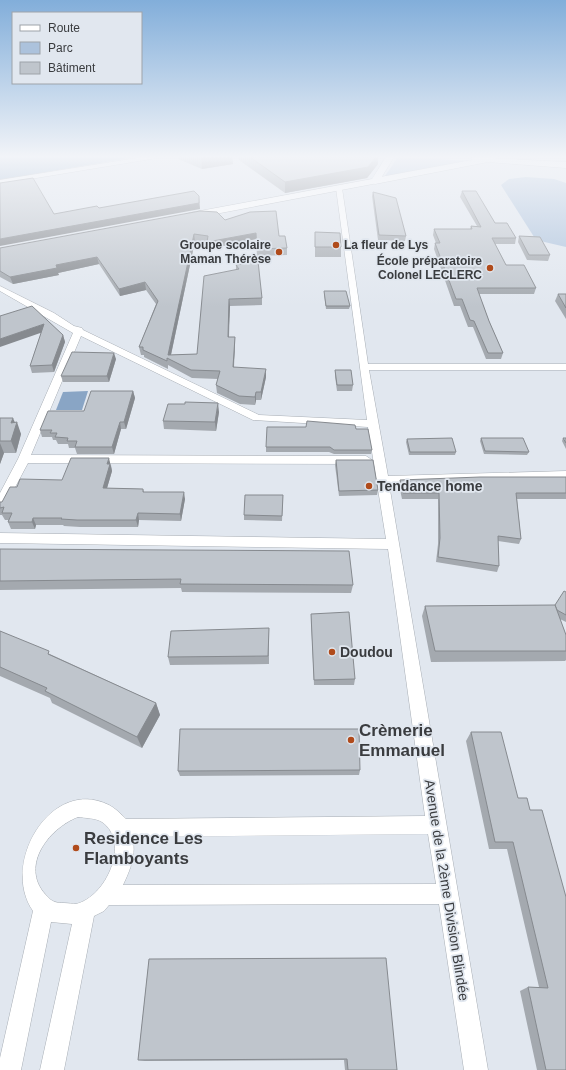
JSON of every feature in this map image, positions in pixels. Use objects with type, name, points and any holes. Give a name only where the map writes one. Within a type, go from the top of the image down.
[{"type":"street","points":[[180,218],[239,207]]},
{"type":"street","name":"Avenue de la 2ème Division Blindée","points":[[342,207],[364,367],[379,460],[384,480],[436,825],[476,1070]]},
{"type":"street","points":[[0,288],[51,315],[71,328],[79,330],[256,418],[373,424]]},
{"type":"street","points":[[0,505],[24,459],[79,330]]},
{"type":"street","points":[[364,367],[566,368]]},
{"type":"street","points":[[24,459],[379,460]]},
{"type":"street","points":[[384,480],[566,475]]},
{"type":"street","points":[[0,538],[394,544]]},
{"type":"street","points":[[78,808],[91,808],[103,811],[113,818],[120,828],[125,843],[124,861],[118,878],[107,895],[85,910],[70,914],[56,913],[44,908],[34,900],[28,888],[26,873],[27,858],[41,830],[52,820],[65,812],[78,808]]},
{"type":"street","points":[[120,828],[436,825]]},
{"type":"street","points":[[107,895],[447,894]]},
{"type":"street","points":[[9,1070],[44,908]]},
{"type":"street","points":[[52,1070],[85,910]]},
{"type":"green space","points":[[515,207],[566,207],[566,247],[536,240]]},
{"type":"shaded area","points":[[88,391],[82,410],[56,410],[63,392]]},
{"type":"building","points":[[0,207],[50,207],[54,214],[92,207],[177,207],[0,239]]},
{"type":"building","points":[[375,207],[398,207],[406,236],[379,235]]},
{"type":"building","points":[[470,207],[485,207],[495,223],[507,223],[516,238],[492,238],[506,265],[524,265],[536,288],[477,288],[503,353],[488,353],[474,321],[470,320],[462,299],[456,299],[435,243],[440,243],[434,229],[472,229],[471,226],[481,227]]},
{"type":"building","points":[[200,211],[217,212],[225,220],[250,212],[276,211],[279,236],[285,236],[287,248],[257,249],[256,233],[207,242],[208,236],[194,234],[168,355],[197,354],[204,276],[239,269],[236,265],[258,261],[262,298],[229,299],[228,337],[235,337],[233,367],[266,369],[261,392],[256,392],[255,397],[239,396],[216,385],[220,371],[191,370],[167,358],[167,361],[143,350],[143,347],[139,347],[158,301],[145,282],[119,289],[97,257],[56,265],[57,268],[10,277],[0,271],[0,248]]},
{"type":"building","points":[[315,232],[340,233],[341,247],[315,247]]},
{"type":"building","points":[[519,236],[540,237],[550,255],[529,255]]},
{"type":"building","points":[[324,291],[346,291],[350,306],[326,306]]},
{"type":"building","points":[[558,294],[566,294],[566,308]]},
{"type":"building","points":[[32,306],[63,335],[52,365],[30,366],[44,324],[0,339],[0,316]]},
{"type":"building","points":[[72,352],[114,353],[107,376],[61,376]]},
{"type":"building","points":[[335,370],[351,370],[353,385],[337,385]]},
{"type":"building","points":[[91,391],[133,391],[124,422],[120,422],[112,447],[75,447],[77,441],[67,441],[68,438],[55,437],[57,433],[50,433],[52,430],[40,430],[48,411],[84,411]]},
{"type":"building","points":[[185,402],[218,403],[215,422],[163,421],[168,404],[185,404]]},
{"type":"building","points":[[0,418],[13,418],[11,423],[17,422],[11,441],[0,441]]},
{"type":"building","points":[[307,421],[355,425],[356,429],[368,429],[372,450],[334,450],[330,447],[266,447],[267,427],[306,427]]},
{"type":"building","points":[[452,438],[456,452],[410,452],[407,439]]},
{"type":"building","points":[[481,438],[523,438],[529,452],[485,451]]},
{"type":"building","points":[[71,458],[109,458],[107,464],[110,464],[103,488],[143,489],[143,492],[184,492],[180,514],[138,513],[136,520],[33,518],[32,522],[8,522],[12,513],[2,513],[4,507],[0,508],[0,502],[2,502],[10,487],[17,487],[20,479],[62,480]]},
{"type":"building","points":[[336,460],[373,460],[378,490],[339,491]]},
{"type":"building","points":[[480,477],[566,477],[566,493],[516,493],[521,539],[498,536],[499,566],[438,557],[440,538],[439,493],[403,493],[400,480]]},
{"type":"building","points":[[245,495],[283,495],[282,516],[244,515]]},
{"type":"building","points":[[0,549],[349,551],[353,585],[180,584],[181,579],[0,581]]},
{"type":"building","points":[[564,591],[566,592],[566,615],[557,610],[555,605]]},
{"type":"building","points":[[555,605],[566,635],[566,651],[435,651],[425,606]]},
{"type":"building","name":"Doudou","points":[[349,612],[355,679],[314,680],[311,614]]},
{"type":"building","points":[[269,628],[268,656],[168,657],[171,631]]},
{"type":"building","points":[[0,631],[49,651],[48,654],[156,703],[137,737],[45,691],[47,688],[0,667]]},
{"type":"building","points":[[180,729],[359,729],[360,770],[178,771]]},
{"type":"building","points":[[471,732],[501,732],[518,798],[527,798],[530,810],[542,810],[566,897],[566,1070],[546,1070],[528,987],[548,988],[513,842],[495,842]]},
{"type":"building","points":[[386,958],[397,1070],[348,1070],[347,1059],[138,1060],[149,959]]},
{"type":"place","name":"La fleur de Lys","points":[[336,245]]},
{"type":"place","name":"Groupe scolaire Maman Thérèse","points":[[279,252]]},
{"type":"place","name":"École préparatoire Colonel LECLERC","points":[[490,268]]},
{"type":"place","name":"Tendance home","points":[[369,486]]},
{"type":"place","name":"Doudou","points":[[332,652]]},
{"type":"place","name":"Crèmerie Emmanuel","points":[[351,740]]},
{"type":"place","name":"Residence Les Flamboyants","points":[[76,848]]}]
